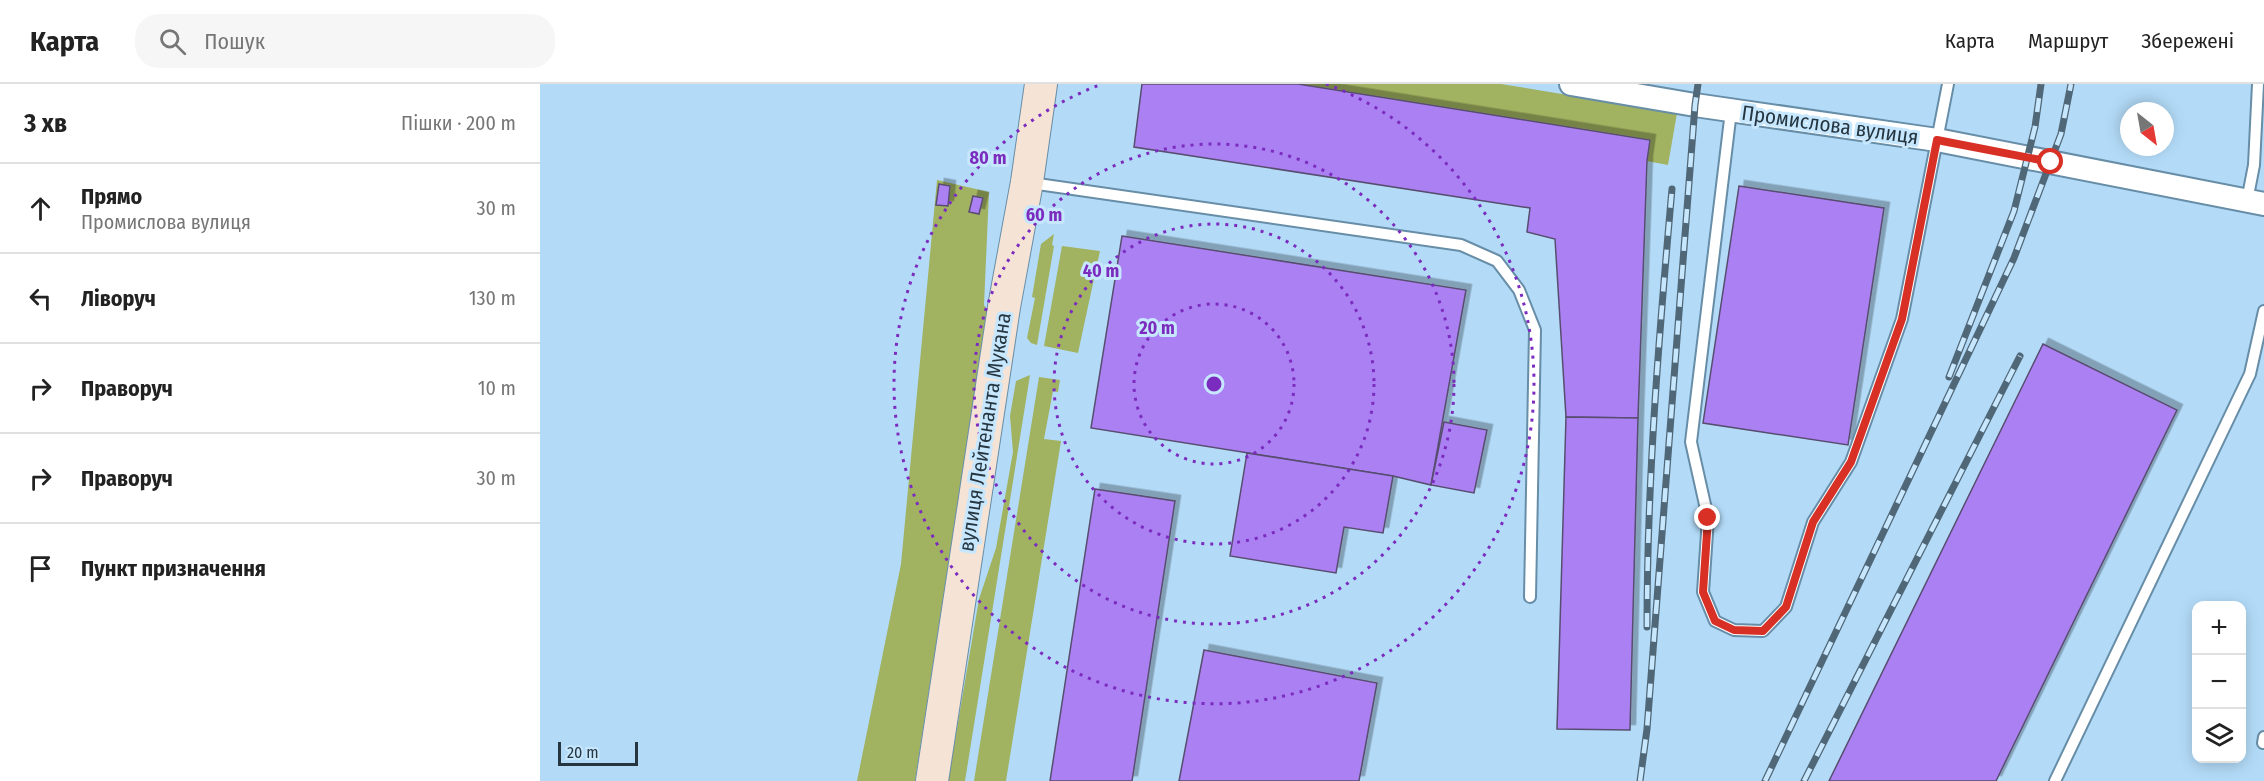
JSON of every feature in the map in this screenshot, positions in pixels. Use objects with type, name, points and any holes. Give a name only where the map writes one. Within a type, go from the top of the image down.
[{"type":"main road","name":"вулиця Лейтенанта Мукана","points":[[932,781],[1004,308],[1028,182],[1041,84]]},
{"type":"street","name":"Промислова вулиця","points":[[1571,84],[1731,111],[1937,140],[2255,203]]},
{"type":"lane","points":[[1731,111],[1690,442],[1708,518],[1703,592],[1715,621],[1734,630],[1763,631],[1786,607],[1813,522],[1851,462],[1902,319],[1948,84]]},
{"type":"lane","points":[[2255,203],[2254,165],[2258,84]]},
{"type":"lane","points":[[1028,182],[1461,245],[1497,261],[1519,290],[1535,330],[1530,597]]},
{"type":"lane","points":[[2055,781],[2250,374],[2264,311]]},
{"type":"green space","points":[[1298,84],[1501,84],[1677,113],[1668,165],[1647,161],[1650,140]]},
{"type":"green space","points":[[937,180],[989,192],[984,305],[987,310],[915,781],[857,781],[901,564]]},
{"type":"green space","points":[[1054,234],[1052,245],[1054,246],[1037,345],[1031,343],[1027,338],[1035,298],[1032,297],[1041,244]]},
{"type":"green space","points":[[1062,246],[1100,251],[1078,353],[1044,346]]},
{"type":"green space","points":[[1030,375],[965,781],[948,781],[979,599],[996,548],[1013,452],[1010,416],[1016,381]]},
{"type":"green space","points":[[1039,377],[1060,380],[1058,392],[1053,391],[1044,439],[1061,441],[1006,781],[974,781]]},
{"type":"building","points":[[1142,84],[1298,84],[1650,140],[1647,161],[1638,418],[1566,417],[1555,239],[1527,232],[1530,208],[1134,147]]},
{"type":"building","points":[[939,184],[950,186],[948,206],[936,205]]},
{"type":"building","points":[[1739,186],[1884,208],[1848,445],[1703,423]]},
{"type":"building","points":[[973,196],[983,198],[979,214],[969,212]]},
{"type":"building","points":[[1122,236],[1466,290],[1431,485],[1393,476],[1091,428]]},
{"type":"building","points":[[2043,344],[2177,410],[1996,781],[1829,781]]},
{"type":"building","points":[[1566,417],[1638,418],[1630,730],[1557,729]]},
{"type":"building","points":[[1444,422],[1487,430],[1474,493],[1431,485]]},
{"type":"building","points":[[1247,453],[1393,476],[1383,533],[1344,527],[1336,573],[1230,556]]},
{"type":"building","points":[[1095,489],[1175,501],[1132,781],[1050,781]]},
{"type":"building","points":[[1204,650],[1377,683],[1359,781],[1179,781]]},
{"type":"railway","points":[[1640,781],[1647,729],[1698,84]]},
{"type":"railway","points":[[1949,377],[2014,211],[2035,127],[2041,84]]},
{"type":"railway","points":[[1765,781],[2014,258],[2061,134],[2071,84]]},
{"type":"railway","points":[[1647,627],[1651,462],[1672,189]]},
{"type":"railway","points":[[1804,781],[2020,356]]},
{"type":"route","points":[[1708,518],[1703,592],[1715,621],[1734,630],[1763,631],[1786,607],[1813,522],[1851,462],[1902,319],[1937,140],[2051,162]]}]
